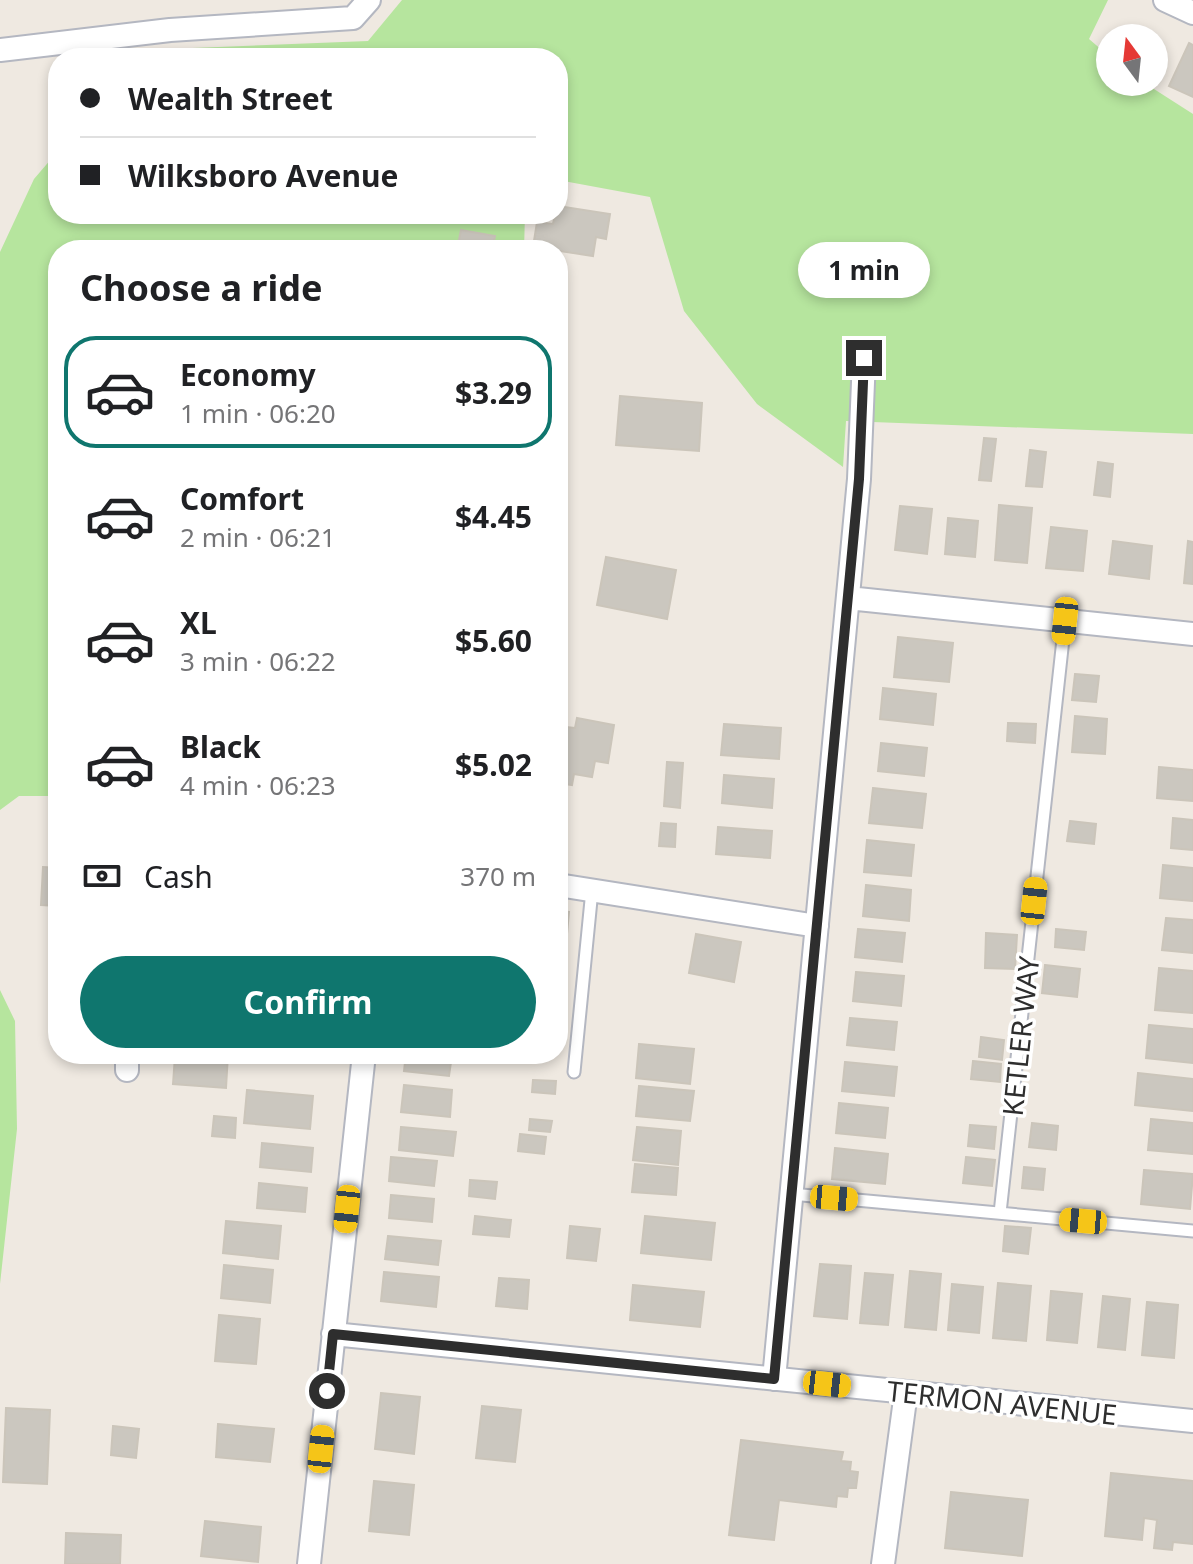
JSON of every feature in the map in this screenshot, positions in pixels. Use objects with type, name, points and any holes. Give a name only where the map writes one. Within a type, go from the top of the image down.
[{"type":"street","points":[[0,50],[170,30],[353,18],[369,0]]},
{"type":"street","points":[[1165,0],[1193,13]]},
{"type":"street","points":[[774,1379],[859,479],[864,358]]},
{"type":"street","points":[[848,598],[1193,634]]},
{"type":"street","points":[[568,886],[817,926]]},
{"type":"street","points":[[309,1564],[363,1064]]},
{"type":"street","name":"TERMON AVENUE","points":[[333,1334],[1193,1421]]},
{"type":"street","points":[[883,1564],[906,1392]]},
{"type":"lane","name":"KETLER WAY","points":[[1000,1213],[1065,621]]},
{"type":"lane","points":[[574,1072],[592,890]]},
{"type":"lane","points":[[791,1194],[1193,1231]]},
{"type":"green space","points":[[402,0],[1108,0],[1089,39],[1096,45],[1096,96],[1165,96],[1193,114],[1193,434],[846,421],[843,467],[757,404],[684,311],[650,197],[568,182],[568,48],[192,48],[368,41]]},
{"type":"green space","points":[[48,163],[48,224],[525,224],[524,240],[48,240],[48,796],[19,796],[0,810],[0,252],[34,179]]},
{"type":"green space","points":[[0,990],[15,1021],[17,1129],[0,1284]]},
{"type":"building","points":[[1189,43],[1193,45],[1193,97],[1169,86]]},
{"type":"building","points":[[568,208],[610,214],[606,239],[596,237],[593,256],[568,252],[568,240],[534,240],[537,224],[568,224]]},
{"type":"building","points":[[461,230],[495,236],[494,240],[459,240]]},
{"type":"building","points":[[620,396],[702,403],[699,451],[616,445]]},
{"type":"building","points":[[984,438],[996,439],[991,481],[979,480]]},
{"type":"building","points":[[1030,450],[1046,452],[1042,487],[1026,486]]},
{"type":"building","points":[[1098,462],[1113,464],[1110,497],[1094,495]]},
{"type":"building","points":[[999,505],[1032,508],[1027,563],[995,560]]},
{"type":"building","points":[[900,506],[932,509],[927,554],[895,550]]},
{"type":"building","points":[[948,518],[978,521],[975,557],[945,554]]},
{"type":"building","points":[[1051,527],[1087,531],[1083,571],[1046,568]]},
{"type":"building","points":[[1113,541],[1152,546],[1149,579],[1109,574]]},
{"type":"building","points":[[1188,541],[1193,542],[1193,584],[1184,583]]},
{"type":"building","points":[[606,557],[676,570],[667,619],[597,605]]},
{"type":"building","points":[[898,637],[953,643],[949,682],[894,677]]},
{"type":"building","points":[[1075,674],[1099,676],[1096,702],[1072,700]]},
{"type":"building","points":[[883,688],[936,694],[933,725],[880,719]]},
{"type":"building","points":[[1075,716],[1107,719],[1105,754],[1072,752]]},
{"type":"building","points":[[577,718],[614,725],[608,763],[595,761],[592,777],[574,774],[572,785],[568,784],[568,727],[575,728]]},
{"type":"building","points":[[1008,723],[1036,724],[1035,743],[1007,741]]},
{"type":"building","points":[[724,724],[781,728],[779,759],[721,755]]},
{"type":"building","points":[[881,743],[927,748],[924,776],[878,771]]},
{"type":"building","points":[[667,762],[683,763],[680,808],[664,806]]},
{"type":"building","points":[[1159,767],[1193,770],[1193,801],[1157,798]]},
{"type":"building","points":[[724,775],[774,779],[772,808],[722,803]]},
{"type":"building","points":[[873,788],[926,794],[922,828],[869,823]]},
{"type":"building","points":[[1173,818],[1193,820],[1193,850],[1171,848]]},
{"type":"building","points":[[1070,821],[1096,824],[1094,844],[1067,841]]},
{"type":"building","points":[[661,823],[676,824],[675,847],[659,846]]},
{"type":"building","points":[[718,827],[772,831],[770,858],[716,854]]},
{"type":"building","points":[[867,840],[914,845],[911,876],[864,872]]},
{"type":"building","points":[[1163,865],[1193,868],[1193,901],[1160,898]]},
{"type":"building","points":[[43,867],[48,867],[48,905],[41,905]]},
{"type":"building","points":[[866,885],[911,890],[909,921],[863,916]]},
{"type":"building","points":[[1166,918],[1193,920],[1193,953],[1162,950]]},
{"type":"building","points":[[858,929],[905,933],[902,962],[855,957]]},
{"type":"building","points":[[1056,929],[1086,932],[1084,950],[1055,947]]},
{"type":"building","points":[[986,933],[1017,935],[1015,969],[985,968]]},
{"type":"building","points":[[696,934],[741,942],[734,982],[689,973]]},
{"type":"building","points":[[1045,965],[1080,969],[1077,997],[1042,993]]},
{"type":"building","points":[[1159,968],[1193,971],[1193,1013],[1155,1010]]},
{"type":"building","points":[[856,972],[904,976],[901,1006],[853,1001]]},
{"type":"building","points":[[850,1018],[897,1022],[894,1050],[847,1045]]},
{"type":"building","points":[[1149,1025],[1193,1029],[1193,1063],[1146,1058]]},
{"type":"building","points":[[981,1037],[1004,1040],[1002,1060],[979,1057]]},
{"type":"building","points":[[639,1044],[694,1049],[690,1084],[636,1078]]},
{"type":"building","points":[[973,1061],[1001,1064],[1000,1082],[971,1079]]},
{"type":"building","points":[[845,1062],[897,1067],[894,1096],[842,1091]]},
{"type":"building","points":[[174,1064],[227,1064],[226,1088],[173,1084]]},
{"type":"building","points":[[405,1064],[451,1064],[449,1076],[404,1071]]},
{"type":"building","points":[[1138,1073],[1193,1079],[1193,1111],[1135,1105]]},
{"type":"building","points":[[533,1080],[556,1081],[555,1094],[532,1092]]},
{"type":"building","points":[[404,1085],[452,1090],[450,1117],[401,1112]]},
{"type":"building","points":[[639,1086],[694,1091],[690,1121],[636,1116]]},
{"type":"building","points":[[247,1090],[313,1096],[310,1129],[244,1123]]},
{"type":"building","points":[[839,1103],[888,1108],[885,1138],[836,1133]]},
{"type":"building","points":[[214,1116],[236,1118],[235,1138],[212,1136]]},
{"type":"building","points":[[530,1119],[552,1121],[550,1132],[529,1130]]},
{"type":"building","points":[[1151,1119],[1193,1123],[1193,1154],[1148,1150]]},
{"type":"building","points":[[1032,1123],[1058,1126],[1056,1150],[1029,1147]]},
{"type":"building","points":[[970,1125],[996,1127],[994,1149],[968,1146]]},
{"type":"building","points":[[401,1127],[456,1132],[453,1156],[399,1150]]},
{"type":"building","points":[[637,1127],[681,1131],[678,1165],[633,1160]]},
{"type":"building","points":[[520,1134],[546,1137],[544,1154],[518,1151]]},
{"type":"building","points":[[262,1143],[313,1148],[311,1172],[260,1167]]},
{"type":"building","points":[[835,1148],[888,1154],[885,1184],[832,1179]]},
{"type":"building","points":[[391,1157],[437,1161],[434,1186],[389,1181]]},
{"type":"building","points":[[966,1157],[995,1160],[992,1186],[963,1183]]},
{"type":"building","points":[[635,1164],[678,1168],[676,1195],[632,1192]]},
{"type":"building","points":[[1024,1167],[1045,1169],[1043,1190],[1022,1188]]},
{"type":"building","points":[[1144,1170],[1193,1174],[1190,1209],[1141,1204]]},
{"type":"building","points":[[470,1180],[497,1182],[495,1199],[469,1196]]},
{"type":"building","points":[[259,1183],[307,1188],[305,1212],[257,1208]]},
{"type":"building","points":[[391,1195],[434,1199],[432,1222],[389,1218]]},
{"type":"building","points":[[475,1216],[511,1220],[509,1237],[473,1234]]},
{"type":"building","points":[[645,1216],[715,1223],[711,1260],[641,1253]]},
{"type":"building","points":[[226,1221],[281,1226],[278,1259],[223,1253]]},
{"type":"building","points":[[570,1226],[600,1229],[596,1261],[567,1258]]},
{"type":"building","points":[[1005,1226],[1031,1228],[1028,1254],[1003,1251]]},
{"type":"building","points":[[388,1236],[441,1241],[438,1265],[385,1259]]},
{"type":"building","points":[[820,1264],[851,1266],[847,1319],[814,1316]]},
{"type":"building","points":[[224,1265],[273,1270],[270,1303],[221,1298]]},
{"type":"building","points":[[910,1271],[941,1274],[936,1330],[905,1327]]},
{"type":"building","points":[[384,1272],[439,1277],[436,1307],[381,1301]]},
{"type":"building","points":[[865,1273],[893,1275],[888,1325],[860,1323]]},
{"type":"building","points":[[499,1278],[529,1280],[527,1309],[496,1306]]},
{"type":"building","points":[[998,1283],[1031,1286],[1026,1341],[993,1338]]},
{"type":"building","points":[[952,1284],[983,1287],[979,1333],[948,1330]]},
{"type":"building","points":[[633,1285],[704,1292],[700,1327],[630,1320]]},
{"type":"building","points":[[1051,1291],[1082,1294],[1077,1343],[1047,1340]]},
{"type":"building","points":[[1103,1296],[1130,1299],[1125,1350],[1098,1347]]},
{"type":"building","points":[[1147,1302],[1178,1305],[1174,1358],[1142,1355]]},
{"type":"building","points":[[219,1315],[260,1319],[256,1364],[215,1361]]},
{"type":"building","points":[[381,1393],[420,1397],[414,1454],[375,1449]]},
{"type":"building","points":[[482,1406],[521,1410],[515,1462],[476,1458]]},
{"type":"building","points":[[6,1408],[50,1410],[47,1484],[3,1482]]},
{"type":"building","points":[[218,1424],[274,1429],[270,1462],[216,1457]]},
{"type":"building","points":[[113,1426],[139,1429],[136,1458],[111,1455]]},
{"type":"building","points":[[741,1440],[843,1452],[841,1461],[851,1462],[850,1471],[858,1472],[856,1488],[848,1488],[847,1497],[837,1496],[836,1507],[779,1500],[774,1540],[729,1535]]},
{"type":"building","points":[[1111,1473],[1193,1481],[1193,1544],[1173,1542],[1172,1550],[1154,1548],[1157,1520],[1144,1518],[1142,1540],[1105,1536]]},
{"type":"building","points":[[374,1481],[414,1485],[409,1535],[369,1531]]},
{"type":"building","points":[[951,1492],[1028,1500],[1022,1556],[945,1548]]},
{"type":"building","points":[[205,1521],[261,1527],[258,1562],[201,1556]]},
{"type":"building","points":[[66,1533],[121,1535],[120,1564],[65,1564]]},
{"type":"route","points":[[327,1391],[333,1334],[774,1379],[859,479],[864,358]]}]
